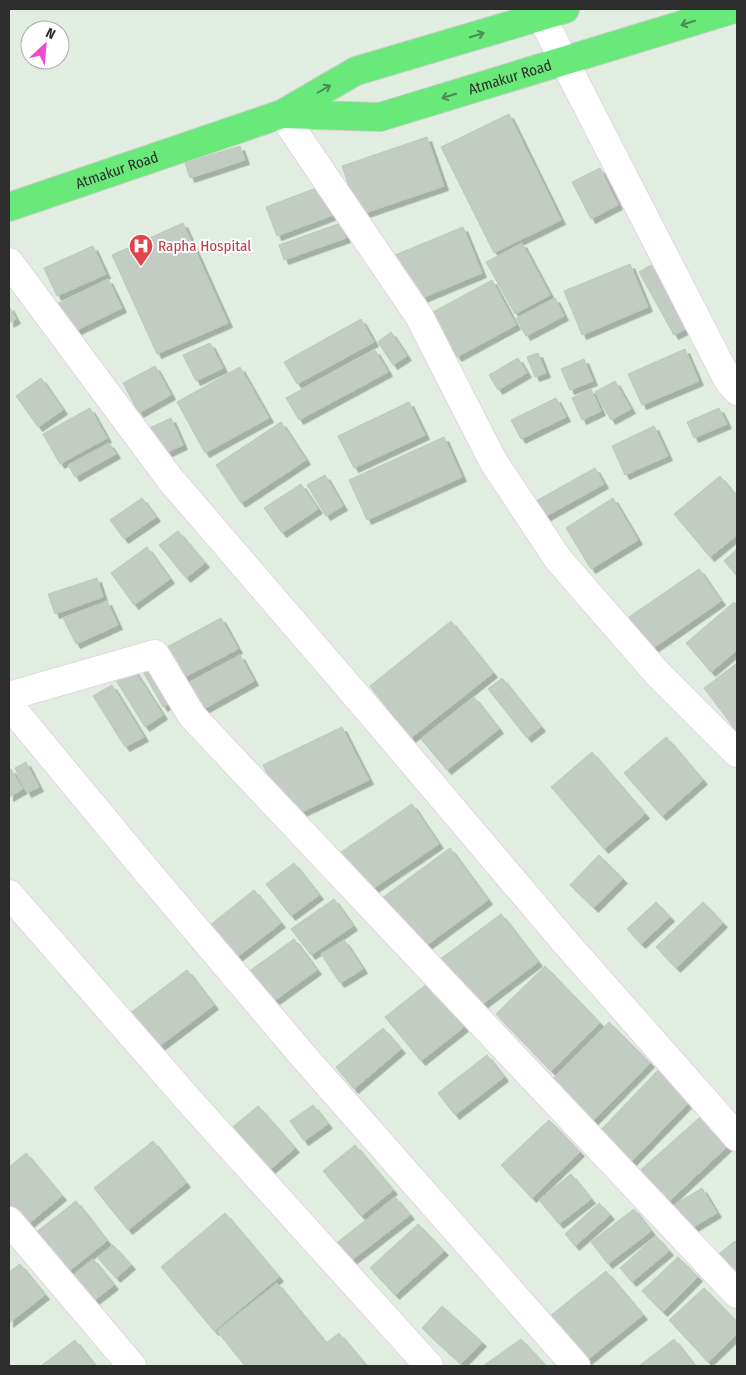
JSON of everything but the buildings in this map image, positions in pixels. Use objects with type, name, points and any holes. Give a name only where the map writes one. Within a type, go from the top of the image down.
[{"type":"main road","name":"Atmakur Road","points":[[282,114],[380,117],[734,9]]},
{"type":"main road","name":"Atmakur Road","points":[[9,207],[282,114],[356,72],[553,12]]},
{"type":"street","points":[[553,12],[564,61],[728,380],[737,391]]},
{"type":"street","points":[[282,114],[419,316],[494,461],[558,559],[657,672],[737,753]]},
{"type":"street","points":[[9,262],[170,479],[565,942],[737,1137]]},
{"type":"street","points":[[9,696],[155,654],[192,716],[737,1294]]},
{"type":"street","points":[[9,706],[304,1057],[576,1366]]},
{"type":"street","points":[[9,894],[193,1105],[430,1366]]},
{"type":"street","points":[[9,1220],[132,1366]]},
{"type":"place","name":"Rapha Hospital","points":[[141,267]]}]
